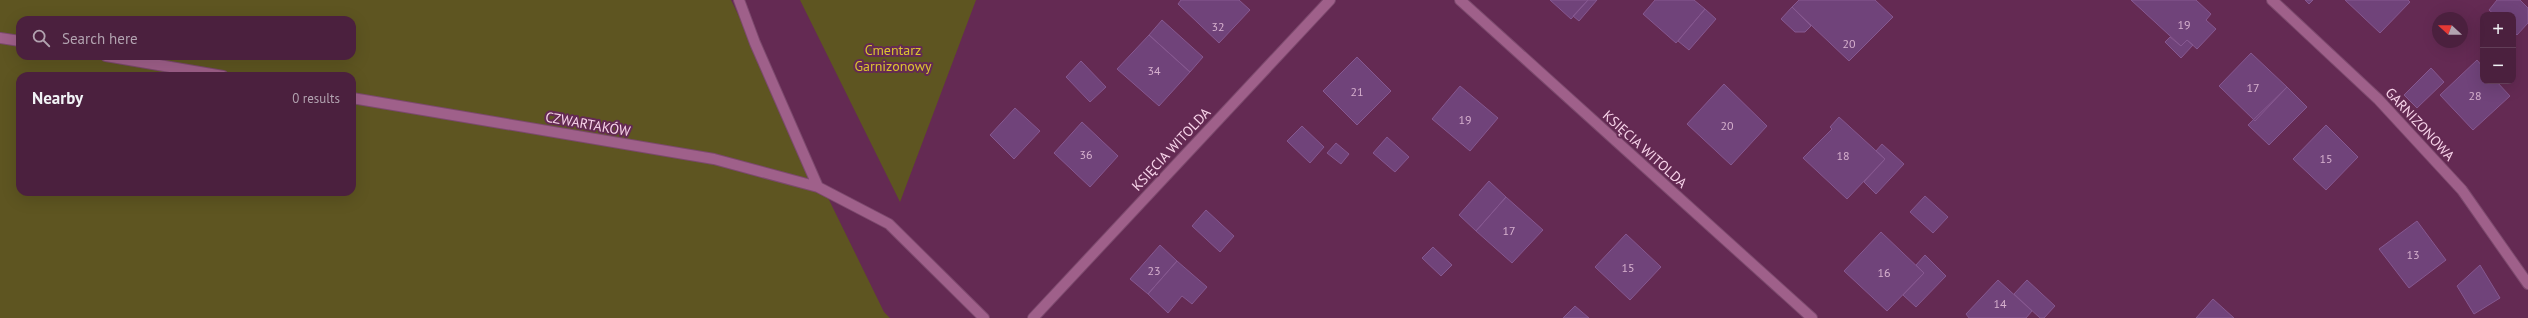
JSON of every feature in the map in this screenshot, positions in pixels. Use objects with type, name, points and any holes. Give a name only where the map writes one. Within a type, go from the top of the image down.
[{"type":"street","points":[[739,0],[755,43],[818,187]]},
{"type":"street","name":"KSIĘCIA WITOLDA","points":[[1033,318],[1330,0]]},
{"type":"street","name":"KSIĘCIA WITOLDA","points":[[1460,0],[1812,318]]},
{"type":"street","name":"GARNIZONOWA","points":[[2272,0],[2378,99],[2462,190],[2528,284]]},
{"type":"street","points":[[0,38],[16,40]]},
{"type":"street","points":[[129,60],[200,72]]},
{"type":"street","name":"CZWARTAKÓW","points":[[356,99],[714,159],[818,187],[889,224],[984,318]]},
{"type":"green space","points":[[0,0],[731,0],[884,312],[890,318],[0,318]]},
{"type":"green space","name":"Cmentarz Garnizonowy","points":[[800,0],[976,0],[900,202]]},
{"type":"building","points":[[1181,0],[1239,0],[1250,10],[1219,43],[1178,4]]},
{"type":"building","points":[[1550,0],[1588,0],[1571,19]]},
{"type":"building","points":[[1588,0],[1597,0],[1579,21],[1573,16]]},
{"type":"building","points":[[1655,0],[1694,0],[1705,9],[1676,43],[1643,14]]},
{"type":"building","points":[[1799,0],[1875,0],[1893,17],[1849,61],[1792,7]]},
{"type":"building","points":[[2131,0],[2196,0],[2211,14],[2206,20],[2216,29],[2197,49],[2187,40],[2181,46]]},
{"type":"building","points":[[2305,0],[2313,0],[2309,4]]},
{"type":"building","points":[[2345,0],[2408,0],[2410,2],[2380,33]]},
{"type":"building","points":[[2497,0],[2520,0],[2528,8],[2528,23],[2517,35],[2516,12],[2491,12],[2489,10]]},
{"type":"building","points":[[1792,7],[1811,26],[1805,32],[1795,32],[1781,19]]},
{"type":"building","points":[[1705,9],[1716,19],[1689,50],[1678,41]]},
{"type":"building","points":[[1162,20],[1203,57],[1190,72],[1149,35]]},
{"type":"building","points":[[1149,35],[1190,72],[1159,106],[1117,69]]},
{"type":"building","points":[[2170,37],[2181,46],[2187,40],[2193,45],[2181,58],[2165,42]]},
{"type":"building","points":[[2251,53],[2287,87],[2255,121],[2219,86]]},
{"type":"building","points":[[1357,57],[1391,91],[1357,125],[1323,91]]},
{"type":"building","points":[[2477,60],[2480,64],[2480,84],[2499,84],[2510,96],[2473,130],[2440,95]]},
{"type":"building","points":[[1081,61],[1106,87],[1090,102],[1066,77]]},
{"type":"building","points":[[2431,68],[2444,82],[2417,108],[2404,95]]},
{"type":"building","points":[[1724,84],[1767,126],[1731,165],[1687,124]]},
{"type":"building","points":[[1460,86],[1498,118],[1470,151],[1432,119]]},
{"type":"building","points":[[2287,87],[2307,107],[2269,145],[2248,125]]},
{"type":"building","points":[[1015,108],[1040,131],[1014,159],[990,135]]},
{"type":"building","points":[[1839,117],[1885,159],[1847,199],[1803,158],[1832,129],[1830,127]]},
{"type":"building","points":[[1082,122],[1118,156],[1090,187],[1054,153]]},
{"type":"building","points":[[2326,125],[2358,157],[2326,190],[2293,159]]},
{"type":"building","points":[[1302,126],[1324,147],[1310,163],[1287,141]]},
{"type":"building","points":[[1387,137],[1409,157],[1395,172],[1373,153]]},
{"type":"building","points":[[1336,143],[1349,154],[1341,164],[1327,153]]},
{"type":"building","points":[[1882,144],[1904,164],[1876,194],[1864,182],[1885,159],[1876,151]]},
{"type":"building","points":[[1489,181],[1506,197],[1476,231],[1459,215]]},
{"type":"building","points":[[1925,196],[1948,217],[1933,233],[1910,212]]},
{"type":"building","points":[[1506,197],[1543,230],[1512,263],[1476,231]]},
{"type":"building","points":[[1206,210],[1234,236],[1220,252],[1192,226]]},
{"type":"building","points":[[2417,221],[2446,260],[2409,288],[2379,249]]},
{"type":"building","points":[[1881,232],[1924,273],[1887,311],[1844,271]]},
{"type":"building","points":[[1626,234],[1661,267],[1630,300],[1595,267]]},
{"type":"building","points":[[1160,245],[1177,261],[1148,294],[1130,279]]},
{"type":"building","points":[[1433,247],[1452,265],[1441,276],[1422,258]]},
{"type":"building","points":[[1925,255],[1946,276],[1916,307],[1903,295],[1924,273],[1916,265]]},
{"type":"building","points":[[1177,261],[1207,287],[1192,304],[1182,296],[1168,313],[1148,294]]},
{"type":"building","points":[[2480,265],[2500,298],[2474,314],[2457,286]]},
{"type":"building","points":[[1998,280],[2032,311],[2026,318],[1969,318],[1966,314]]},
{"type":"building","points":[[2027,280],[2055,306],[2044,318],[2040,318],[2014,294]]},
{"type":"building","points":[[2213,299],[2234,318],[2196,318]]},
{"type":"building","points":[[1575,306],[1589,318],[1563,318]]}]
